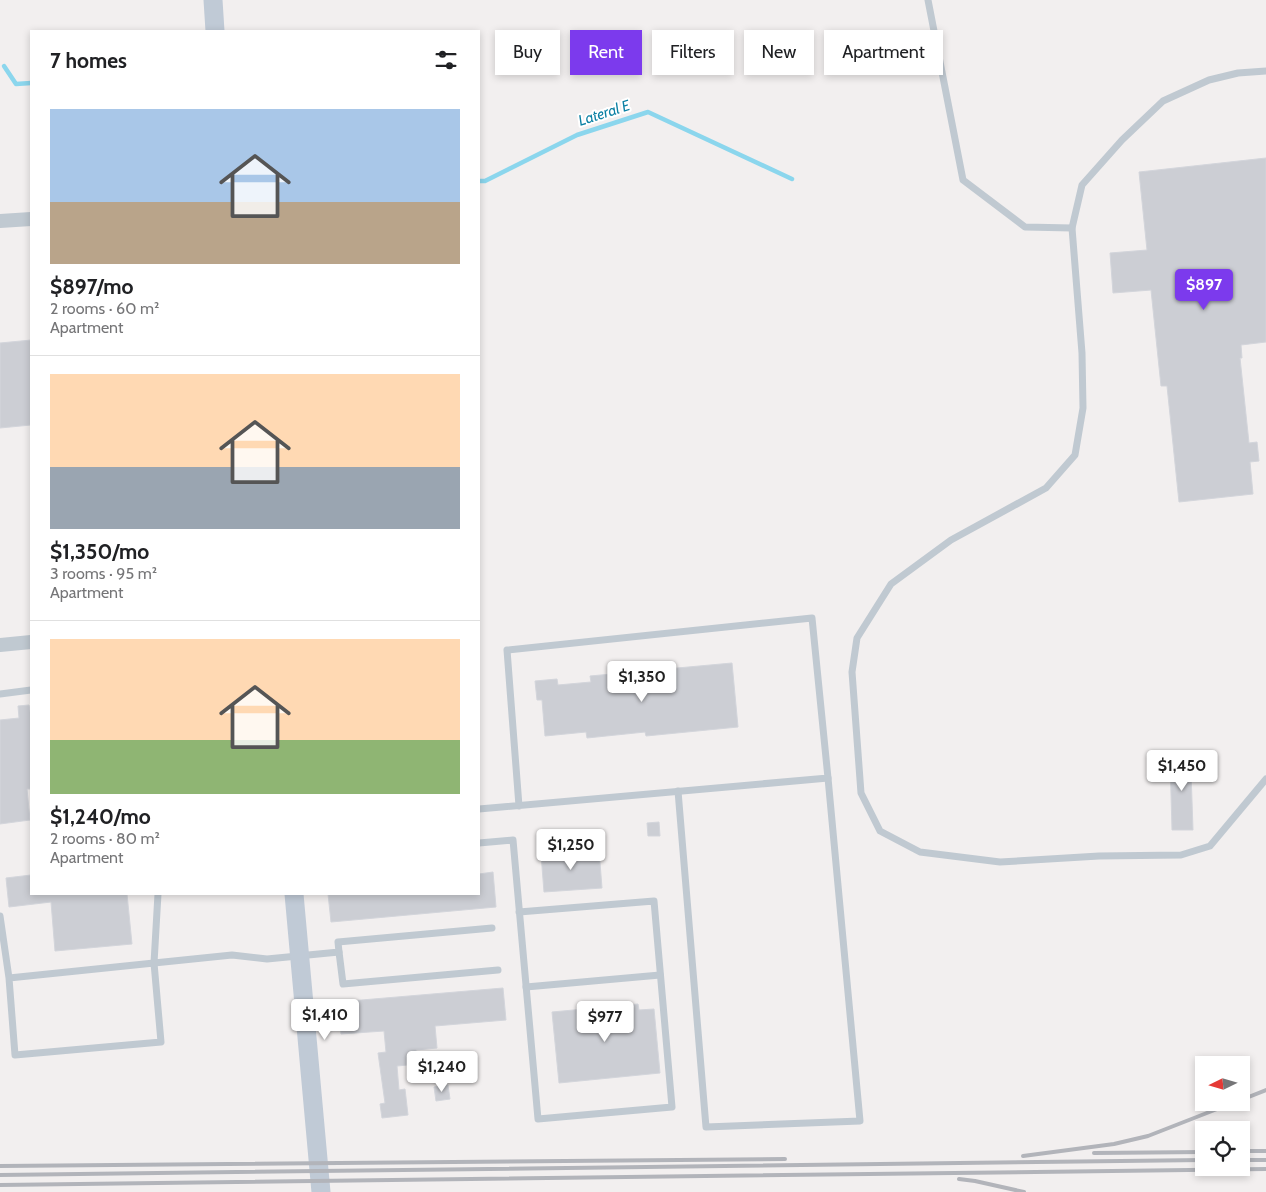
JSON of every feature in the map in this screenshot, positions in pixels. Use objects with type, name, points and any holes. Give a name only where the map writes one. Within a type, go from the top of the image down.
[{"type":"street","points":[[213,0],[215,30]]},
{"type":"street","points":[[0,221],[30,219]]},
{"type":"street","points":[[0,645],[30,642]]},
{"type":"street","points":[[294,895],[321,1192]]},
{"type":"lane","points":[[928,0],[963,180],[1025,227],[1072,228]]},
{"type":"lane","points":[[1266,71],[1238,72],[1209,80],[1163,102],[1122,140],[1082,186],[1072,228],[1082,354],[1084,408],[1075,455],[1046,488],[951,540],[891,584],[857,638],[852,672],[862,793],[880,831],[920,852],[1000,862],[1100,856],[1181,855],[1210,846],[1266,779]]},
{"type":"lane","points":[[519,806],[507,650],[812,618],[860,1120],[706,1127],[678,792]]},
{"type":"lane","points":[[0,694],[30,690]]},
{"type":"lane","points":[[480,809],[828,778]]},
{"type":"lane","points":[[480,843],[513,840],[538,1119],[672,1107],[654,901],[520,912]]},
{"type":"lane","points":[[0,916],[9,978],[16,1055],[160,1042],[154,963],[157,949],[158,895]]},
{"type":"lane","points":[[492,928],[338,942],[343,984],[498,970]]},
{"type":"lane","points":[[9,978],[232,955],[267,959],[339,952]]},
{"type":"lane","points":[[526,987],[660,975]]},
{"type":"building","points":[[1266,158],[1266,342],[1241,345],[1242,358],[1240,358],[1249,443],[1257,442],[1259,461],[1250,462],[1253,494],[1179,502],[1167,386],[1161,386],[1151,290],[1113,293],[1110,253],[1147,250],[1139,172]]},
{"type":"building","points":[[30,340],[30,425],[0,428],[0,343]]},
{"type":"building","points":[[732,663],[738,727],[646,736],[645,732],[587,738],[586,732],[545,736],[542,700],[537,700],[535,681],[557,679],[558,685],[591,682],[590,676]]},
{"type":"building","points":[[29,705],[30,710],[30,789],[27,789],[30,820],[0,824],[0,720],[19,718],[18,706]]},
{"type":"building","points":[[1196,757],[1197,772],[1191,772],[1193,830],[1172,830],[1170,758]]},
{"type":"building","points":[[659,822],[660,836],[648,836],[647,823]]},
{"type":"building","points":[[599,850],[602,888],[544,892],[541,854]]},
{"type":"building","points":[[493,872],[496,907],[331,922],[328,895],[480,895],[480,874]]},
{"type":"building","points":[[30,875],[30,895],[127,895],[132,944],[55,951],[51,902],[9,907],[6,878]]},
{"type":"building","points":[[503,988],[506,1020],[435,1026],[437,1048],[416,1050],[418,1064],[397,1066],[399,1090],[405,1089],[408,1115],[382,1118],[380,1104],[385,1103],[378,1053],[386,1052],[384,1031],[341,1034],[338,1002]]},
{"type":"building","points":[[638,1004],[639,1010],[654,1009],[660,1073],[559,1083],[552,1012]]},
{"type":"building","points":[[448,1085],[450,1099],[436,1101],[434,1087]]},
{"type":"waterway","name":"Lateral E","points":[[4,66],[16,84],[30,83]]},
{"type":"waterway","name":"Lateral E","points":[[480,181],[485,181],[577,135],[648,112],[792,179]]},
{"type":"railway","points":[[1250,1096],[1266,1090]]},
{"type":"railway","points":[[1023,1156],[1114,1144],[1148,1136],[1212,1111]]},
{"type":"railway","points":[[1250,1151],[1266,1151]]},
{"type":"railway","points":[[1094,1153],[1195,1152]]},
{"type":"railway","points":[[0,1166],[785,1159]]},
{"type":"railway","points":[[0,1175],[1195,1160]]},
{"type":"railway","points":[[1250,1160],[1266,1160]]},
{"type":"railway","points":[[0,1185],[1266,1169]]},
{"type":"railway","points":[[959,1179],[1024,1192]]}]
